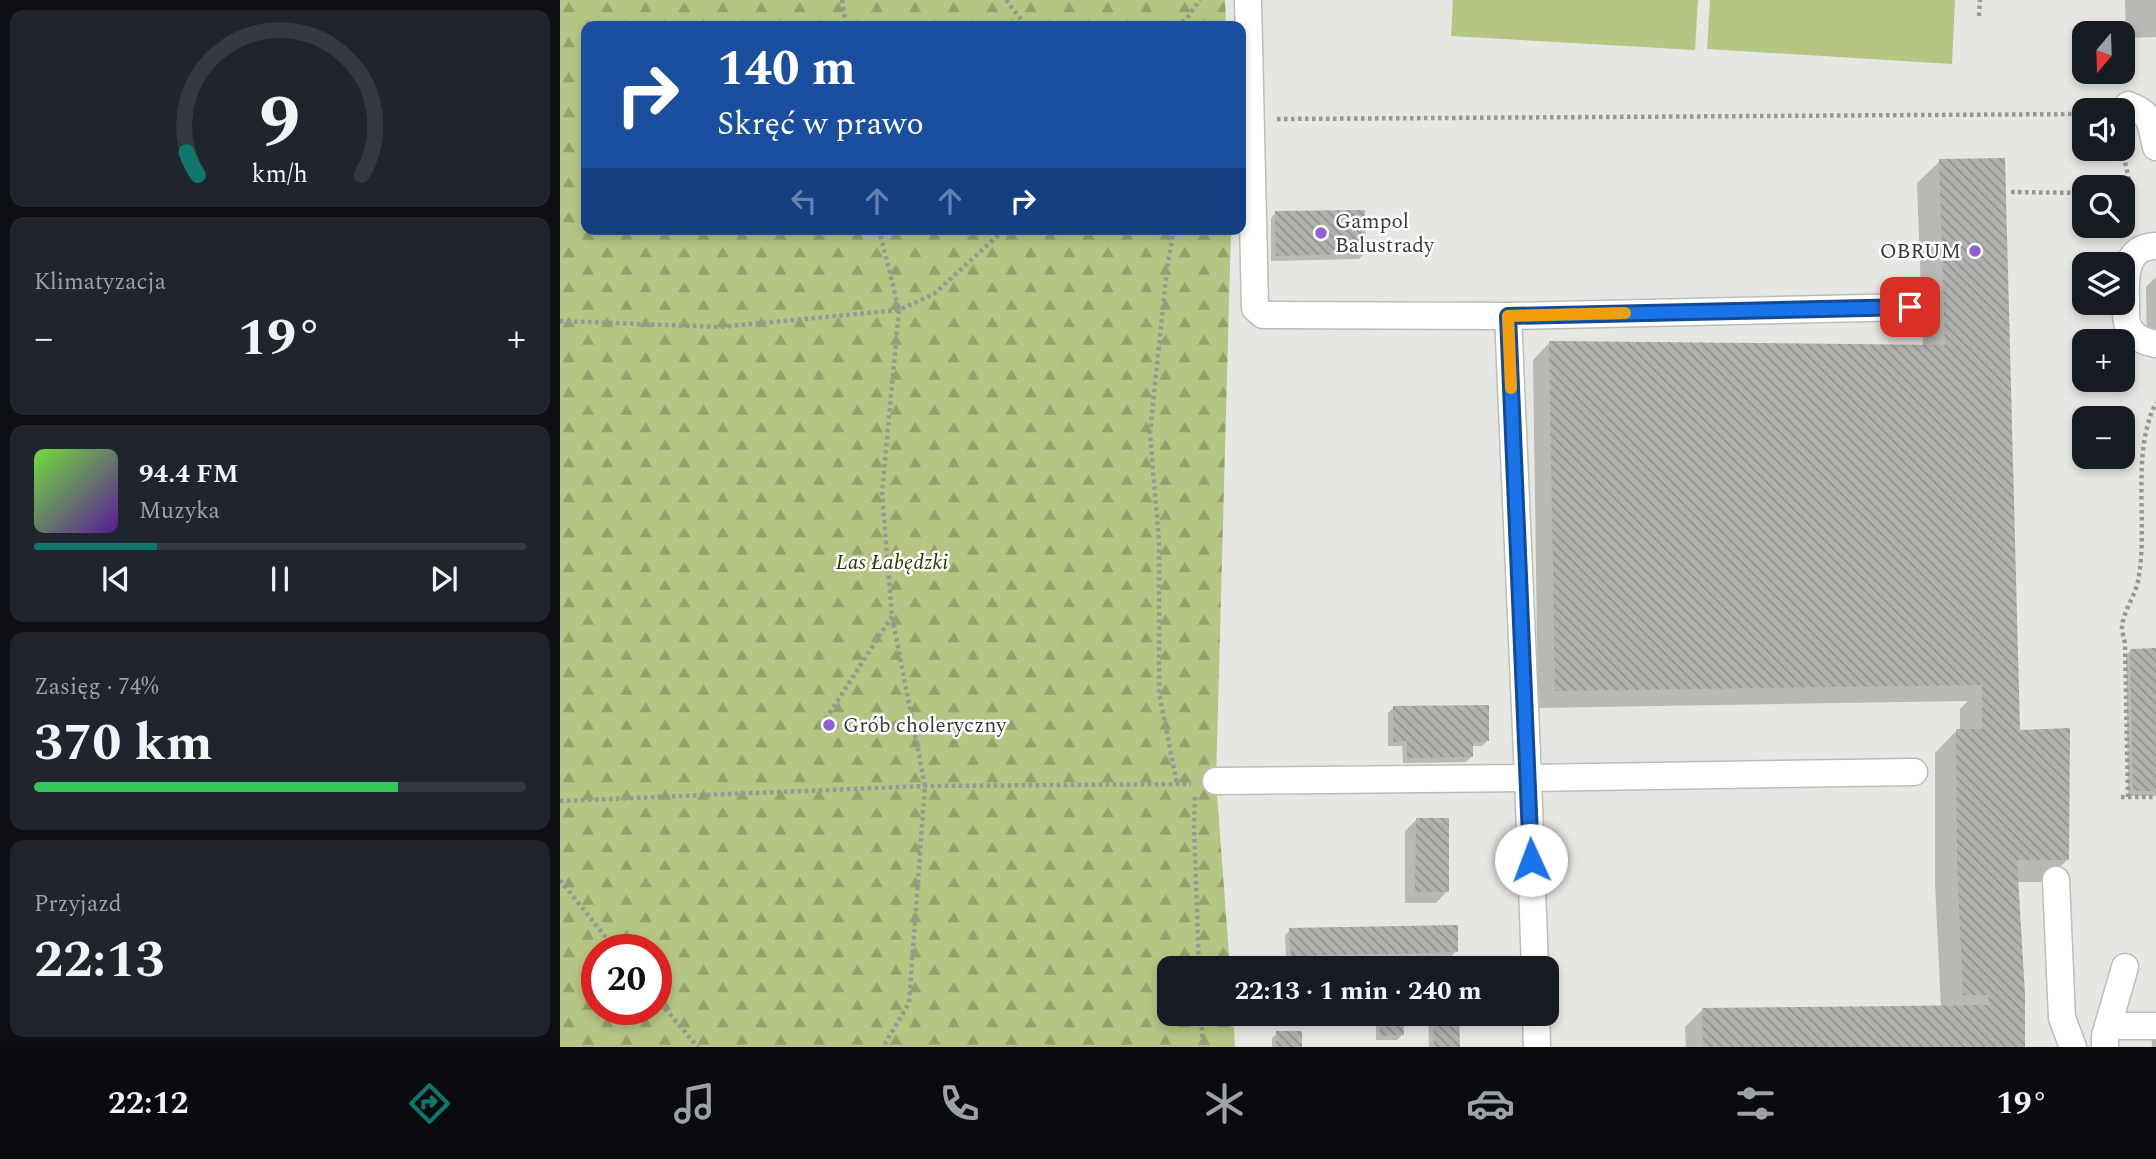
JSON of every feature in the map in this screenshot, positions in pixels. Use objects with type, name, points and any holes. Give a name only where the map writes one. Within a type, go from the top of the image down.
[{"type":"street","points":[[1248,0],[1255,308],[1263,315],[1508,316],[1910,307]]},
{"type":"street","points":[[2135,108],[2144,111],[2149,117],[2156,147]]},
{"type":"street","points":[[2156,246],[2147,246],[2135,253],[2128,262],[2125,274],[2126,318],[2129,328],[2143,342],[2156,344]]},
{"type":"street","points":[[1508,316],[1535,956]]},
{"type":"street","points":[[1206,782],[1914,772]]},
{"type":"street","points":[[2056,880],[2062,1018],[2073,1047]]},
{"type":"street","points":[[2125,967],[2107,1037],[2156,1026]]},
{"type":"street","points":[[1536,1026],[1537,1047]]},
{"type":"path","points":[[842,0],[845,21]]},
{"type":"path","points":[[1006,0],[1022,21]]},
{"type":"path","points":[[1183,21],[1200,0]]},
{"type":"path","points":[[1979,16],[1980,0]]},
{"type":"path","points":[[1251,119],[2072,114]]},
{"type":"path","points":[[2011,192],[2072,193]]},
{"type":"path","points":[[880,235],[899,310],[882,493],[892,616],[925,786],[909,1003],[883,1047]]},
{"type":"path","points":[[560,321],[720,327],[899,310],[934,294],[998,235]]},
{"type":"path","points":[[1173,235],[1150,433],[1159,542],[1159,693],[1177,784]]},
{"type":"path","points":[[2156,403],[2150,414],[2143,459],[2143,529],[2138,582],[2122,626],[2125,797],[2156,797]]},
{"type":"path","points":[[892,616],[824,722],[827,727],[914,723]]},
{"type":"path","points":[[560,801],[925,786],[1206,782],[1194,824],[1199,956]]},
{"type":"path","points":[[560,880],[602,934]]},
{"type":"path","points":[[672,1017],[698,1047]]},
{"type":"path","points":[[1202,1026],[1203,1047]]},
{"type":"green space","name":"Las Łabędzki","points":[[560,0],[1225,0],[1226,21],[581,21],[581,235],[1231,235],[1216,781],[1229,956],[1157,956],[1157,1026],[1234,1026],[1235,1047],[560,1047]]},
{"type":"green space","points":[[1453,0],[1698,0],[1695,50],[1451,36]]},
{"type":"green space","points":[[1710,0],[1955,0],[1952,64],[1707,49]]},
{"type":"building","points":[[2005,158],[2020,730],[2070,728],[2069,860],[2017,860],[2025,994],[2025,1047],[1703,1047],[1702,1008],[1989,1005],[1988,995],[1963,995],[1957,861],[1956,729],[1982,729],[1982,685],[1555,691],[1549,341],[1945,345],[1939,159]]},
{"type":"building","name":"Gampol Balustrady","points":[[1365,210],[1366,254],[1276,256],[1275,211]]},
{"type":"building","points":[[2156,648],[2156,791],[2133,791],[2130,649]]},
{"type":"building","points":[[1489,705],[1489,741],[1473,742],[1473,757],[1407,758],[1407,741],[1393,742],[1393,706]]},
{"type":"building","points":[[1416,818],[1449,818],[1449,892],[1415,892]]},
{"type":"building","points":[[1458,925],[1458,952],[1291,956],[1289,928]]},
{"type":"building","points":[[1380,1026],[1404,1026],[1404,1035],[1380,1036]]},
{"type":"building","points":[[1433,1026],[1459,1026],[1460,1047],[1434,1047]]},
{"type":"building","points":[[1276,1031],[1302,1031],[1302,1047],[1276,1047]]},
{"type":"slow traffic","points":[[1511,388],[1508,316],[1625,313]]},
{"type":"place","name":"Gampol Balustrady","points":[[1321,233]]},
{"type":"place","name":"OBRUM","points":[[1975,251]]},
{"type":"place","name":"Grób choleryczny","points":[[829,725]]},
{"type":"route","points":[[1531,860],[1508,316],[1910,307]]}]
